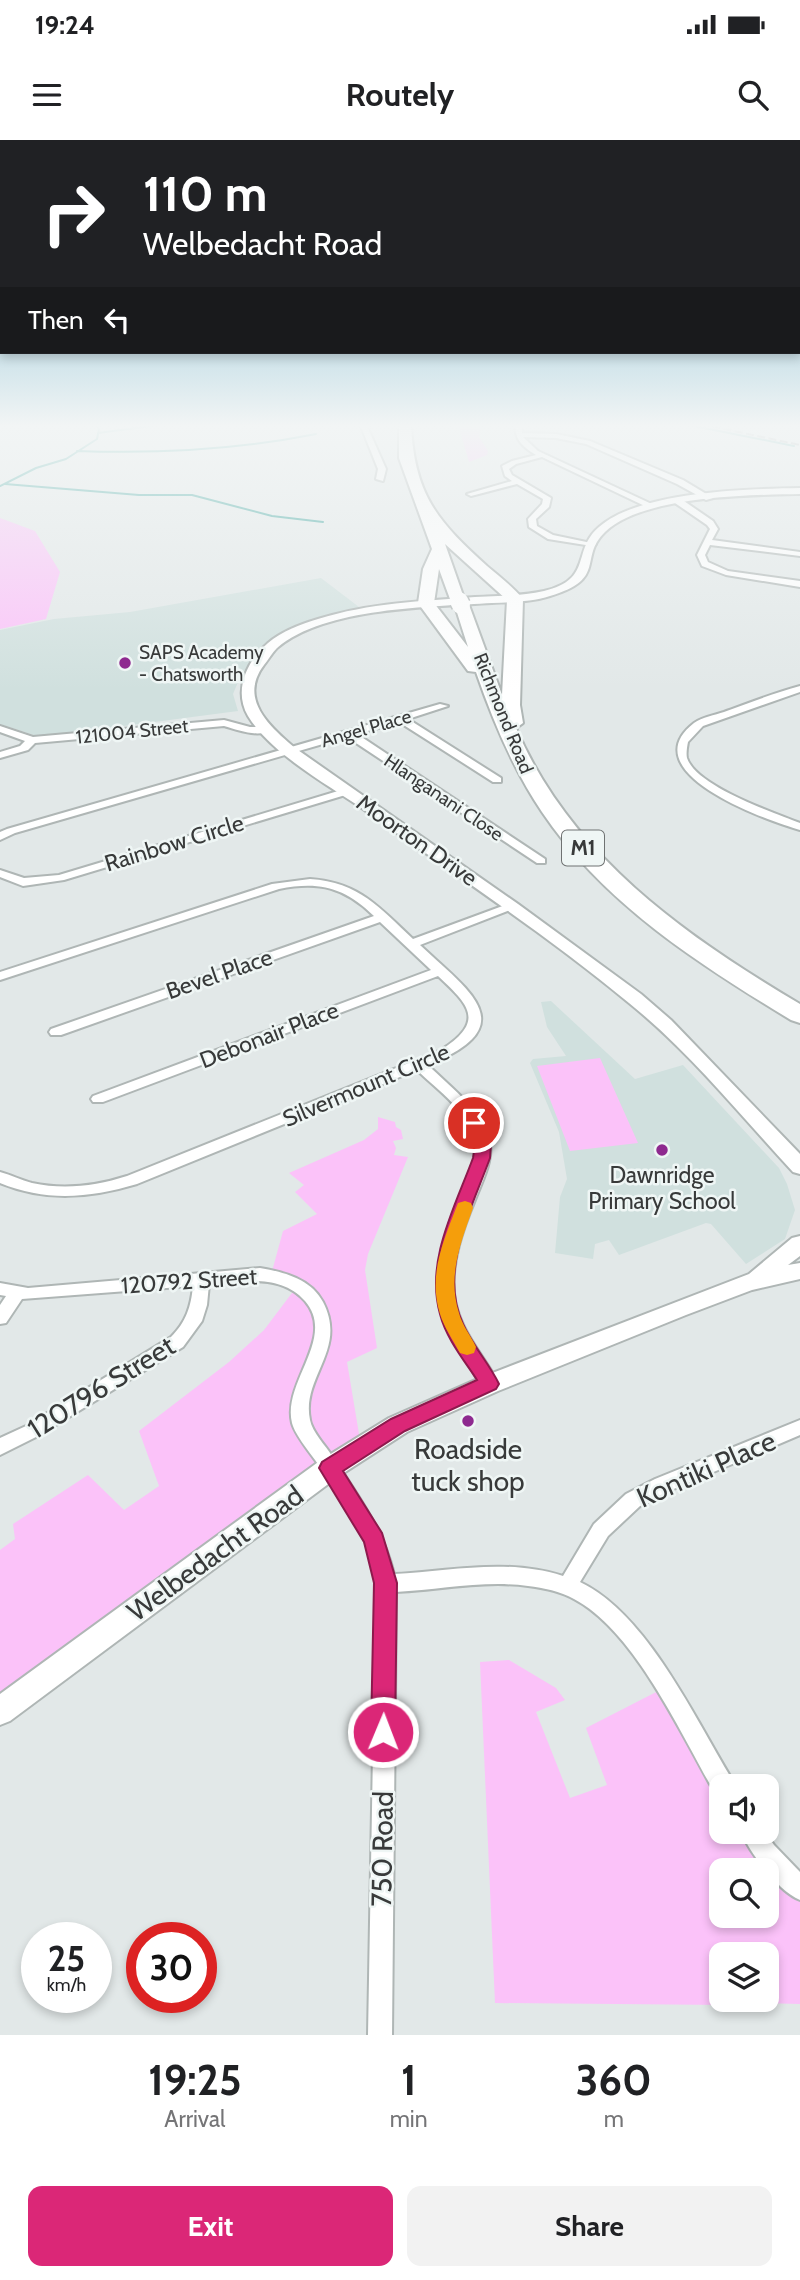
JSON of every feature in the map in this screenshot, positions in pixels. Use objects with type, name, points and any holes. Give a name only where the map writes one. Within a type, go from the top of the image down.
[{"type":"highway","name":"Richmond Road","points":[[426,512],[464,602],[503,717],[528,775],[548,806],[579,845],[639,903],[733,973],[800,1015]]},
{"type":"highway","points":[[428,512],[444,535],[515,599],[511,705],[528,775]]},
{"type":"highway","points":[[440,548],[431,569],[426,603],[472,664],[503,717]]},
{"type":"street","points":[[538,512],[531,522],[536,530],[551,537],[593,544],[603,528],[615,519],[634,512]]},
{"type":"street","points":[[695,512],[714,529],[701,558],[710,568],[800,584]]},
{"type":"street","points":[[709,542],[800,554]]},
{"type":"street","name":"Moorton Drive","points":[[593,544],[586,570],[573,584],[545,594],[515,599],[426,603],[354,612],[301,630],[270,649],[253,670],[247,695],[254,717],[290,751],[512,907],[605,975],[665,1024],[795,1163],[800,1180]]},
{"type":"street","points":[[800,689],[698,724],[686,734],[680,750],[683,763],[704,784],[800,827]]},
{"type":"street","name":"Angel Place","points":[[290,751],[443,706]]},
{"type":"street","points":[[400,718],[497,780]]},
{"type":"street","name":"121004 Street","points":[[0,729],[32,740],[224,723],[250,730],[266,730]]},
{"type":"street","name":"Hlanganani Close","points":[[348,733],[541,861]]},
{"type":"street","points":[[0,755],[24,748],[32,740]]},
{"type":"street","points":[[0,837],[11,831],[290,751]]},
{"type":"street","name":"Rainbow Circle","points":[[0,873],[23,882],[60,878],[348,790]]},
{"type":"street","name":"Silvermount Circle","points":[[0,976],[293,882],[326,883],[346,888],[363,899],[412,944],[469,998],[474,1007],[475,1022],[469,1037],[461,1044],[420,1065],[110,1188],[51,1192],[15,1184],[0,1177]]},
{"type":"street","points":[[412,944],[512,907]]},
{"type":"street","name":"Bevel Place","points":[[56,1032],[382,917]]},
{"type":"street","name":"Debonair Place","points":[[98,1099],[440,971]]},
{"type":"street","points":[[420,1065],[466,1112],[483,1144],[478,1171],[449,1250],[444,1284],[449,1315],[455,1329],[489,1384]]},
{"type":"street","name":"Welbedacht Road","points":[[749,1282],[800,1244]]},
{"type":"street","name":"Welbedacht Road","points":[[0,1711],[330,1468],[398,1425],[489,1384],[749,1282],[800,1271]]},
{"type":"street","name":"120792 Street","points":[[0,1289],[17,1293],[41,1293],[248,1275],[273,1276],[292,1282],[312,1297],[319,1308],[324,1329],[319,1353],[304,1389],[300,1414],[306,1435],[330,1468]]},
{"type":"street","name":"120796 Street","points":[[0,1447],[32,1431],[177,1342],[198,1313],[201,1279]]},
{"type":"street","points":[[0,1318],[17,1293]]},
{"type":"street","name":"Kontiki Place","points":[[568,1585],[601,1530],[633,1500],[662,1485],[800,1427]]},
{"type":"street","name":"750 Road","points":[[330,1468],[374,1539],[386,1583],[380,2035]]},
{"type":"street","points":[[386,1583],[491,1575],[530,1577],[568,1585],[613,1615],[634,1641],[716,1774]]},
{"type":"street","points":[[760,1844],[800,1889]]},
{"type":"shaded area","points":[[0,518],[35,531],[60,572],[46,619],[0,629]]},
{"type":"shaded area","name":"SAPS Academy - Chatsworth","points":[[321,578],[359,607],[293,628],[259,651],[241,675],[233,694],[238,711],[40,737],[0,724],[0,630],[54,619],[130,612]]},
{"type":"shaded area","name":"Dawnridge Primary School","points":[[551,1001],[635,1079],[683,1065],[779,1168],[795,1210],[785,1239],[746,1264],[711,1224],[706,1223],[619,1255],[609,1240],[595,1244],[593,1259],[555,1253],[560,1197],[567,1179],[559,1132],[530,1063],[533,1059],[566,1056],[547,1027],[541,1002]]},
{"type":"shaded area","points":[[600,1058],[638,1143],[570,1151],[537,1066]]},
{"type":"shaded area","points":[[378,1117],[395,1122],[396,1127],[401,1130],[403,1139],[393,1141],[396,1148],[394,1155],[408,1157],[368,1254],[365,1270],[377,1348],[347,1362],[361,1446],[0,1710],[0,1550],[15,1539],[13,1524],[88,1475],[124,1510],[159,1486],[139,1431],[229,1362],[264,1330],[298,1285],[271,1275],[283,1231],[317,1214],[295,1192],[304,1185],[289,1173],[364,1140],[378,1129]]},
{"type":"shaded area","points":[[509,1660],[556,1688],[565,1700],[536,1712],[570,1798],[607,1785],[586,1728],[664,1688],[714,1774],[709,1774],[709,1844],[761,1844],[773,1858],[709,1858],[709,1928],[779,1928],[779,1865],[800,1890],[800,2004],[779,2003],[779,1942],[709,1942],[709,2005],[495,2003],[480,1662]]},
{"type":"waterway","points":[[258,512],[323,522]]},
{"type":"slow traffic","points":[[465,1208],[449,1250],[444,1293],[449,1315],[467,1347]]},
{"type":"place","name":"SAPS Academy - Chatsworth","points":[[125,663]]},
{"type":"place","name":"Dawnridge Primary School","points":[[662,1150]]},
{"type":"place","name":"Roadside tuck shop","points":[[468,1421]]},
{"type":"route","points":[[383,1732],[386,1583],[374,1539],[330,1468],[398,1425],[489,1384],[455,1329],[444,1293],[449,1250],[481,1158],[483,1144],[474,1123]]}]
